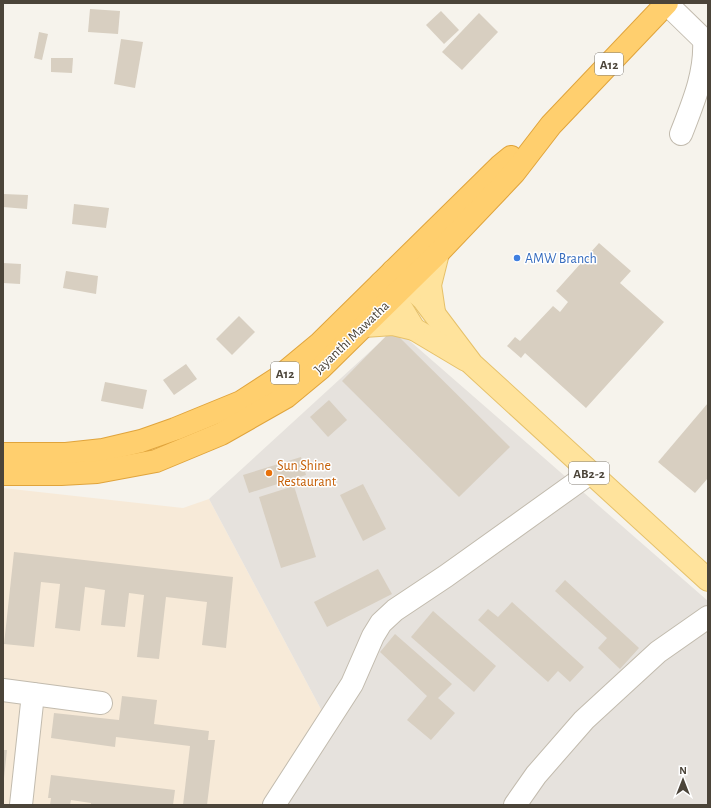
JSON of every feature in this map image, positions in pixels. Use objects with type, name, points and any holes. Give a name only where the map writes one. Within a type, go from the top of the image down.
[{"type":"highway","name":"Jayanthi Mawatha","points":[[3,454],[66,454],[103,450],[141,441],[215,414],[241,402],[278,378],[394,284],[438,254],[514,173],[552,125],[667,3]]},
{"type":"highway","name":"Jayanthi Mawatha","points":[[3,474],[61,474],[98,472],[156,461],[190,448],[248,419],[286,397],[321,368],[364,326],[394,284],[500,166],[552,125]]},
{"type":"main road","points":[[434,312],[430,284],[438,254]]},
{"type":"main road","name":"AB2-2","points":[[394,284],[434,312],[472,364],[708,580]]},
{"type":"main road","name":"AB2-2","points":[[394,284],[414,329],[472,364]]},
{"type":"main road","points":[[364,326],[393,324],[414,329]]},
{"type":"street","points":[[667,3],[704,40],[705,53],[699,84],[681,134]]},
{"type":"street","points":[[274,805],[352,684],[373,636],[381,623],[395,610],[446,576],[590,473]]},
{"type":"street","points":[[514,805],[536,775],[584,720],[658,652],[708,617]]},
{"type":"street","points":[[3,690],[101,703]]},
{"type":"street","points":[[22,805],[33,694]]},
{"type":"shaded area","points":[[403,335],[708,601],[708,805],[261,805],[323,713],[209,499],[387,336]]},
{"type":"shaded area","points":[[3,488],[183,508],[209,499],[323,713],[261,805],[3,805]]},
{"type":"building","points":[[90,9],[120,11],[118,34],[88,32]]},
{"type":"building","points":[[441,11],[459,30],[444,44],[426,25]]},
{"type":"building","points":[[479,13],[498,32],[462,70],[442,52]]},
{"type":"building","points":[[39,32],[48,34],[42,60],[34,58]]},
{"type":"building","points":[[121,39],[143,42],[135,88],[114,84]]},
{"type":"building","points":[[51,58],[73,58],[72,73],[51,72]]},
{"type":"building","points":[[3,194],[28,195],[27,209],[3,207]]},
{"type":"building","points":[[74,204],[109,208],[106,228],[72,224]]},
{"type":"building","points":[[599,243],[631,271],[620,283],[664,322],[586,408],[525,353],[521,358],[507,346],[515,337],[520,341],[553,306],[560,312],[568,302],[556,291]]},
{"type":"building","points":[[3,263],[21,264],[20,284],[3,283]]},
{"type":"building","points":[[66,271],[98,276],[96,294],[63,288]]},
{"type":"building","points":[[239,316],[255,332],[232,355],[216,339]]},
{"type":"building","points":[[392,330],[510,447],[459,497],[342,381]]},
{"type":"building","points":[[186,364],[197,379],[174,395],[163,380]]},
{"type":"building","points":[[105,382],[147,390],[143,409],[101,401]]},
{"type":"building","points":[[329,400],[347,420],[328,437],[310,417]]},
{"type":"building","points":[[708,403],[708,478],[695,493],[658,462]]},
{"type":"building","points":[[301,457],[306,475],[249,493],[243,475]]},
{"type":"building","points":[[363,484],[386,529],[363,541],[340,495]]},
{"type":"building","points":[[294,486],[316,557],[281,568],[259,497]]},
{"type":"building","points":[[14,552],[233,577],[226,648],[202,645],[207,602],[166,597],[159,659],[137,657],[144,595],[129,593],[125,627],[101,625],[105,590],[85,587],[80,631],[55,628],[60,584],[41,582],[34,647],[4,644]]},
{"type":"building","points":[[378,569],[392,594],[327,627],[314,602]]},
{"type":"building","points":[[565,580],[639,648],[620,669],[598,648],[607,638],[555,591]]},
{"type":"building","points":[[512,602],[584,667],[570,682],[558,671],[548,682],[478,620],[488,609],[498,617]]},
{"type":"building","points":[[433,611],[496,666],[474,692],[411,637]]},
{"type":"building","points":[[395,634],[452,684],[438,698],[455,713],[431,740],[407,720],[427,696],[380,652]]},
{"type":"building","points":[[122,696],[157,700],[154,724],[209,731],[208,740],[215,740],[207,805],[183,805],[190,746],[116,737],[115,747],[51,738],[54,713],[119,720]]},
{"type":"building","points":[[3,750],[7,750],[4,778],[3,777]]},
{"type":"building","points":[[51,775],[175,790],[173,805],[91,805],[91,803],[71,800],[70,805],[50,805],[51,798],[48,798]]},
{"type":"place","name":"AMW Branch","points":[[517,258]]},
{"type":"place","name":"Sun Shine Restaurant","points":[[269,473]]}]
